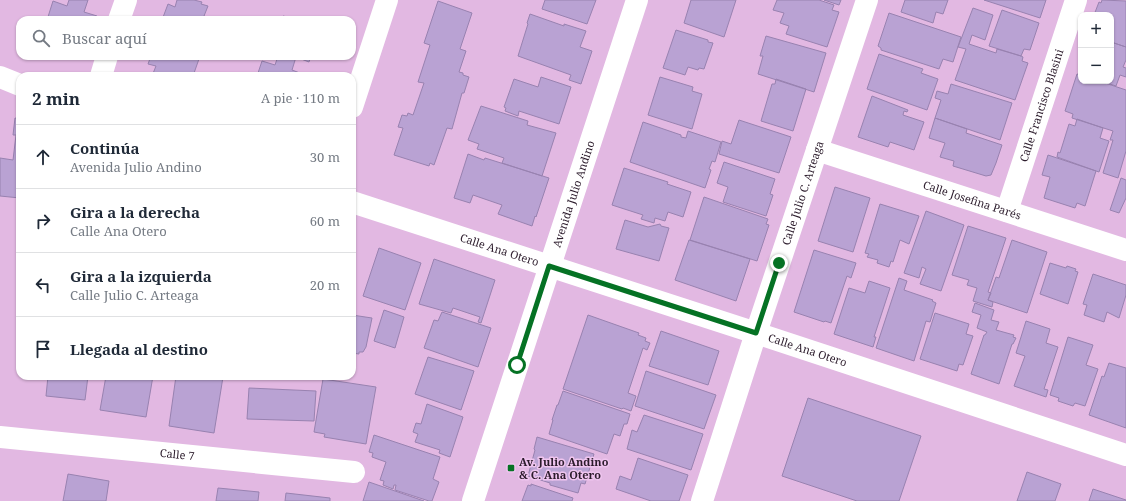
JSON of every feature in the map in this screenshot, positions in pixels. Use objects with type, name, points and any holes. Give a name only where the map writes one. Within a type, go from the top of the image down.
[{"type":"street","points":[[120,16],[126,0]]},
{"type":"street","points":[[356,95],[387,0]]},
{"type":"street","name":"Avenida Julio Andino","points":[[473,501],[636,0]]},
{"type":"street","name":"Calle Julio C. Arteaga","points":[[702,501],[756,333],[867,0]]},
{"type":"street","name":"Calle Francisco Blasini","points":[[1007,211],[1076,0]]},
{"type":"street","points":[[102,72],[106,60]]},
{"type":"street","points":[[0,77],[16,83]]},
{"type":"street","name":"Calle Josefina Parés","points":[[817,150],[1126,250]]},
{"type":"street","name":"Calle Ana Otero","points":[[356,203],[1126,455]]},
{"type":"street","name":"Calle 7","points":[[0,437],[354,472]]},
{"type":"building","points":[[69,0],[88,0],[84,12],[97,16],[48,16],[53,1],[67,6]]},
{"type":"building","points":[[177,0],[194,0],[202,2],[201,4],[208,6],[204,16],[164,16],[168,4],[175,7]]},
{"type":"building","points":[[545,0],[596,0],[587,24],[542,9]]},
{"type":"building","points":[[691,0],[736,0],[724,37],[684,23]]},
{"type":"building","points":[[777,0],[819,0],[834,5],[832,10],[839,12],[827,47],[786,34],[789,26],[780,23],[784,13],[773,10]]},
{"type":"building","points":[[824,0],[841,0],[839,5]]},
{"type":"building","points":[[905,0],[948,0],[943,14],[936,12],[933,23],[901,12]]},
{"type":"building","points":[[984,0],[1046,0],[1040,18]]},
{"type":"building","points":[[1102,0],[1126,1],[1126,47],[1114,43],[1114,12],[1095,12],[1099,2],[1101,3]]},
{"type":"building","points":[[438,1],[472,13],[460,49],[466,51],[459,72],[469,77],[464,93],[462,93],[452,129],[447,128],[434,165],[430,163],[429,166],[394,155],[403,128],[398,127],[402,115],[407,116],[408,113],[413,115],[424,83],[418,82],[430,45],[424,43]]},
{"type":"building","points":[[973,8],[993,15],[985,40],[972,35],[969,44],[996,53],[997,49],[1021,56],[1023,57],[1022,61],[1028,63],[1015,100],[955,80],[966,49],[958,47]]},
{"type":"building","points":[[1002,10],[1039,23],[1030,50],[1024,49],[1021,56],[989,46]]},
{"type":"building","points":[[889,13],[961,37],[953,62],[943,59],[939,69],[881,50],[878,46]]},
{"type":"building","points":[[530,14],[564,26],[564,24],[586,31],[580,47],[592,51],[581,84],[569,80],[571,75],[518,56]]},
{"type":"building","points":[[676,30],[713,43],[704,69],[699,68],[698,70],[688,67],[685,75],[663,68]]},
{"type":"building","points":[[766,36],[826,53],[814,92],[758,74],[763,56],[760,56]]},
{"type":"building","points":[[1114,43],[1126,47],[1126,60],[1123,67],[1126,68],[1126,77],[1120,75],[1116,86],[1110,84],[1114,84]]},
{"type":"building","points":[[879,54],[923,69],[921,73],[938,79],[927,110],[867,89]]},
{"type":"building","points":[[150,60],[199,60],[194,72],[154,72],[156,66],[148,64]]},
{"type":"building","points":[[277,60],[295,60],[292,70],[297,72],[258,72],[262,61],[275,65]]},
{"type":"building","points":[[1077,74],[1078,84],[1108,84],[1126,90],[1126,151],[1118,178],[1103,173],[1113,140],[1110,140],[1113,131],[1072,118],[1073,114],[1065,111]]},
{"type":"building","points":[[541,77],[571,87],[559,124],[519,111],[518,116],[505,111],[506,108],[504,107],[514,79],[538,87]]},
{"type":"building","points":[[660,77],[693,87],[692,91],[702,94],[692,129],[648,115]]},
{"type":"building","points":[[776,79],[806,89],[793,131],[761,121],[772,84],[775,84]]},
{"type":"building","points":[[951,84],[1012,103],[1000,140],[935,118],[941,100],[935,98],[937,91],[948,94]]},
{"type":"building","points":[[872,96],[908,110],[907,112],[904,111],[903,115],[924,122],[914,150],[890,142],[888,147],[858,137]]},
{"type":"building","points":[[481,106],[528,121],[527,125],[556,133],[542,176],[502,163],[504,158],[477,149],[479,144],[468,140]]},
{"type":"building","points":[[15,118],[16,135],[13,135]]},
{"type":"building","points":[[935,118],[967,129],[966,133],[1002,145],[991,175],[986,176],[953,166],[954,161],[940,157],[945,143],[929,138]]},
{"type":"building","points":[[1077,119],[1103,128],[1100,138],[1109,141],[1099,172],[1057,157],[1058,152],[1060,153],[1069,124],[1075,126]]},
{"type":"building","points":[[739,120],[791,137],[779,173],[719,154],[722,141],[731,144]]},
{"type":"building","points":[[643,122],[681,135],[681,137],[686,138],[688,131],[721,142],[715,162],[712,161],[709,169],[711,170],[705,188],[630,162]]},
{"type":"building","points":[[16,135],[16,198],[0,196],[0,158],[13,160]]},
{"type":"building","points":[[468,154],[484,160],[485,158],[549,178],[532,226],[498,214],[502,205],[473,195],[470,203],[454,198]]},
{"type":"building","points":[[1048,155],[1096,171],[1085,206],[1077,203],[1075,208],[1044,198],[1050,177],[1042,175]]},
{"type":"building","points":[[724,162],[775,179],[770,194],[773,195],[766,216],[723,202],[728,187],[717,183]]},
{"type":"building","points":[[624,168],[668,182],[667,184],[691,192],[683,217],[668,212],[665,221],[655,218],[654,223],[641,219],[643,215],[612,205]]},
{"type":"building","points":[[1121,178],[1126,180],[1126,198],[1119,213],[1110,210]]},
{"type":"building","points":[[835,187],[870,198],[853,252],[818,241]]},
{"type":"building","points":[[704,197],[768,219],[766,224],[769,225],[757,261],[690,240]]},
{"type":"building","points":[[880,204],[919,216],[909,244],[900,240],[893,262],[891,261],[889,267],[877,263],[878,260],[867,257],[869,254],[865,253]]},
{"type":"building","points":[[926,211],[964,225],[941,291],[920,284],[926,269],[922,267],[919,278],[904,273]]},
{"type":"building","points":[[625,220],[648,227],[660,224],[661,226],[669,228],[659,261],[616,249]]},
{"type":"building","points":[[968,226],[1006,238],[988,292],[991,293],[988,300],[993,302],[992,307],[973,301],[977,288],[967,285],[969,280],[952,275]]},
{"type":"building","points":[[689,240],[750,259],[736,301],[675,280]]},
{"type":"building","points":[[1012,240],[1047,252],[1027,313],[988,300],[996,277],[999,278]]},
{"type":"building","points":[[379,248],[421,263],[405,310],[363,296]]},
{"type":"building","points":[[814,250],[856,263],[851,278],[847,276],[831,323],[794,312]]},
{"type":"building","points":[[434,259],[495,280],[481,323],[478,322],[480,317],[453,308],[451,313],[419,304]]},
{"type":"building","points":[[1050,263],[1066,268],[1067,266],[1076,269],[1075,271],[1078,272],[1068,304],[1040,294]]},
{"type":"building","points":[[1093,274],[1126,285],[1126,295],[1119,318],[1107,312],[1104,322],[1084,315],[1087,305],[1083,304]]},
{"type":"building","points":[[899,278],[907,281],[904,290],[933,300],[932,301],[936,303],[930,322],[926,321],[914,361],[876,348]]},
{"type":"building","points":[[869,281],[890,288],[874,337],[876,337],[873,347],[834,334],[849,288],[865,293]]},
{"type":"building","points":[[975,303],[994,310],[991,320],[999,322],[996,330],[1014,335],[1013,337],[1016,338],[1012,344],[999,384],[971,374],[984,335],[987,332],[977,328],[981,315],[972,312]]},
{"type":"building","points":[[384,310],[404,317],[395,348],[374,341]]},
{"type":"building","points":[[442,312],[491,328],[478,367],[424,348],[434,320],[438,321]]},
{"type":"building","points":[[935,313],[969,324],[966,334],[973,336],[963,365],[959,364],[957,371],[920,359]]},
{"type":"building","points":[[588,315],[639,333],[638,335],[646,338],[645,341],[650,343],[647,350],[643,348],[628,393],[636,396],[631,411],[563,389]]},
{"type":"building","points":[[356,316],[372,318],[366,347],[363,352],[359,352],[359,354],[356,354]]},
{"type":"building","points":[[1026,321],[1050,329],[1046,343],[1058,347],[1044,389],[1048,390],[1046,397],[1014,386],[1025,356],[1016,353]]},
{"type":"building","points":[[661,331],[719,351],[708,385],[649,366]]},
{"type":"building","points":[[1068,337],[1093,345],[1086,365],[1098,369],[1085,406],[1075,403],[1073,406],[1058,401],[1059,398],[1050,395]]},
{"type":"building","points":[[428,357],[474,371],[461,410],[415,394]]},
{"type":"building","points":[[1109,363],[1126,368],[1126,428],[1089,415],[1102,376],[1104,377]]},
{"type":"building","points":[[646,371],[716,395],[704,429],[635,406]]},
{"type":"building","points":[[48,380],[88,380],[85,400],[46,396]]},
{"type":"building","points":[[105,380],[152,380],[146,417],[100,410]]},
{"type":"building","points":[[175,380],[223,380],[214,433],[169,426]]},
{"type":"building","points":[[323,380],[376,387],[366,444],[324,437],[325,434],[314,432]]},
{"type":"building","points":[[249,388],[316,391],[314,421],[247,419]]},
{"type":"building","points":[[563,391],[630,414],[627,424],[624,424],[620,436],[614,434],[607,454],[549,434],[552,420]]},
{"type":"building","points":[[808,398],[921,436],[899,501],[857,501],[782,476]]},
{"type":"building","points":[[427,404],[463,417],[450,457],[439,453],[440,450],[415,442],[418,434],[413,432],[416,423],[421,424]]},
{"type":"building","points":[[644,415],[703,434],[691,470],[627,449],[632,430],[637,432]]},
{"type":"building","points":[[374,435],[440,457],[433,479],[439,482],[432,501],[395,490],[396,485],[394,485],[393,489],[383,485],[384,481],[380,480],[386,462],[372,457],[373,453],[369,452]]},
{"type":"building","points":[[537,437],[594,454],[585,484],[581,483],[578,493],[550,485],[550,483],[528,476]]},
{"type":"building","points":[[638,458],[688,475],[679,501],[651,501],[616,489],[620,476],[631,480]]},
{"type":"building","points":[[1027,472],[1061,484],[1055,501],[1017,501]]},
{"type":"building","points":[[68,474],[109,481],[106,501],[63,501]]},
{"type":"building","points":[[369,482],[424,501],[363,501]]},
{"type":"building","points":[[531,484],[573,498],[572,501],[522,501],[528,485],[531,486]]},
{"type":"building","points":[[218,488],[259,492],[258,501],[216,501]]},
{"type":"building","points":[[1093,489],[1126,500],[1126,501],[1089,501]]},
{"type":"building","points":[[286,493],[330,498],[330,501],[285,501]]},
{"type":"place","name":"Av. Julio Andino & C. Ana Otero","points":[[511,468]]},
{"type":"route","points":[[517,365],[549,266],[756,333],[779,263]]}]
